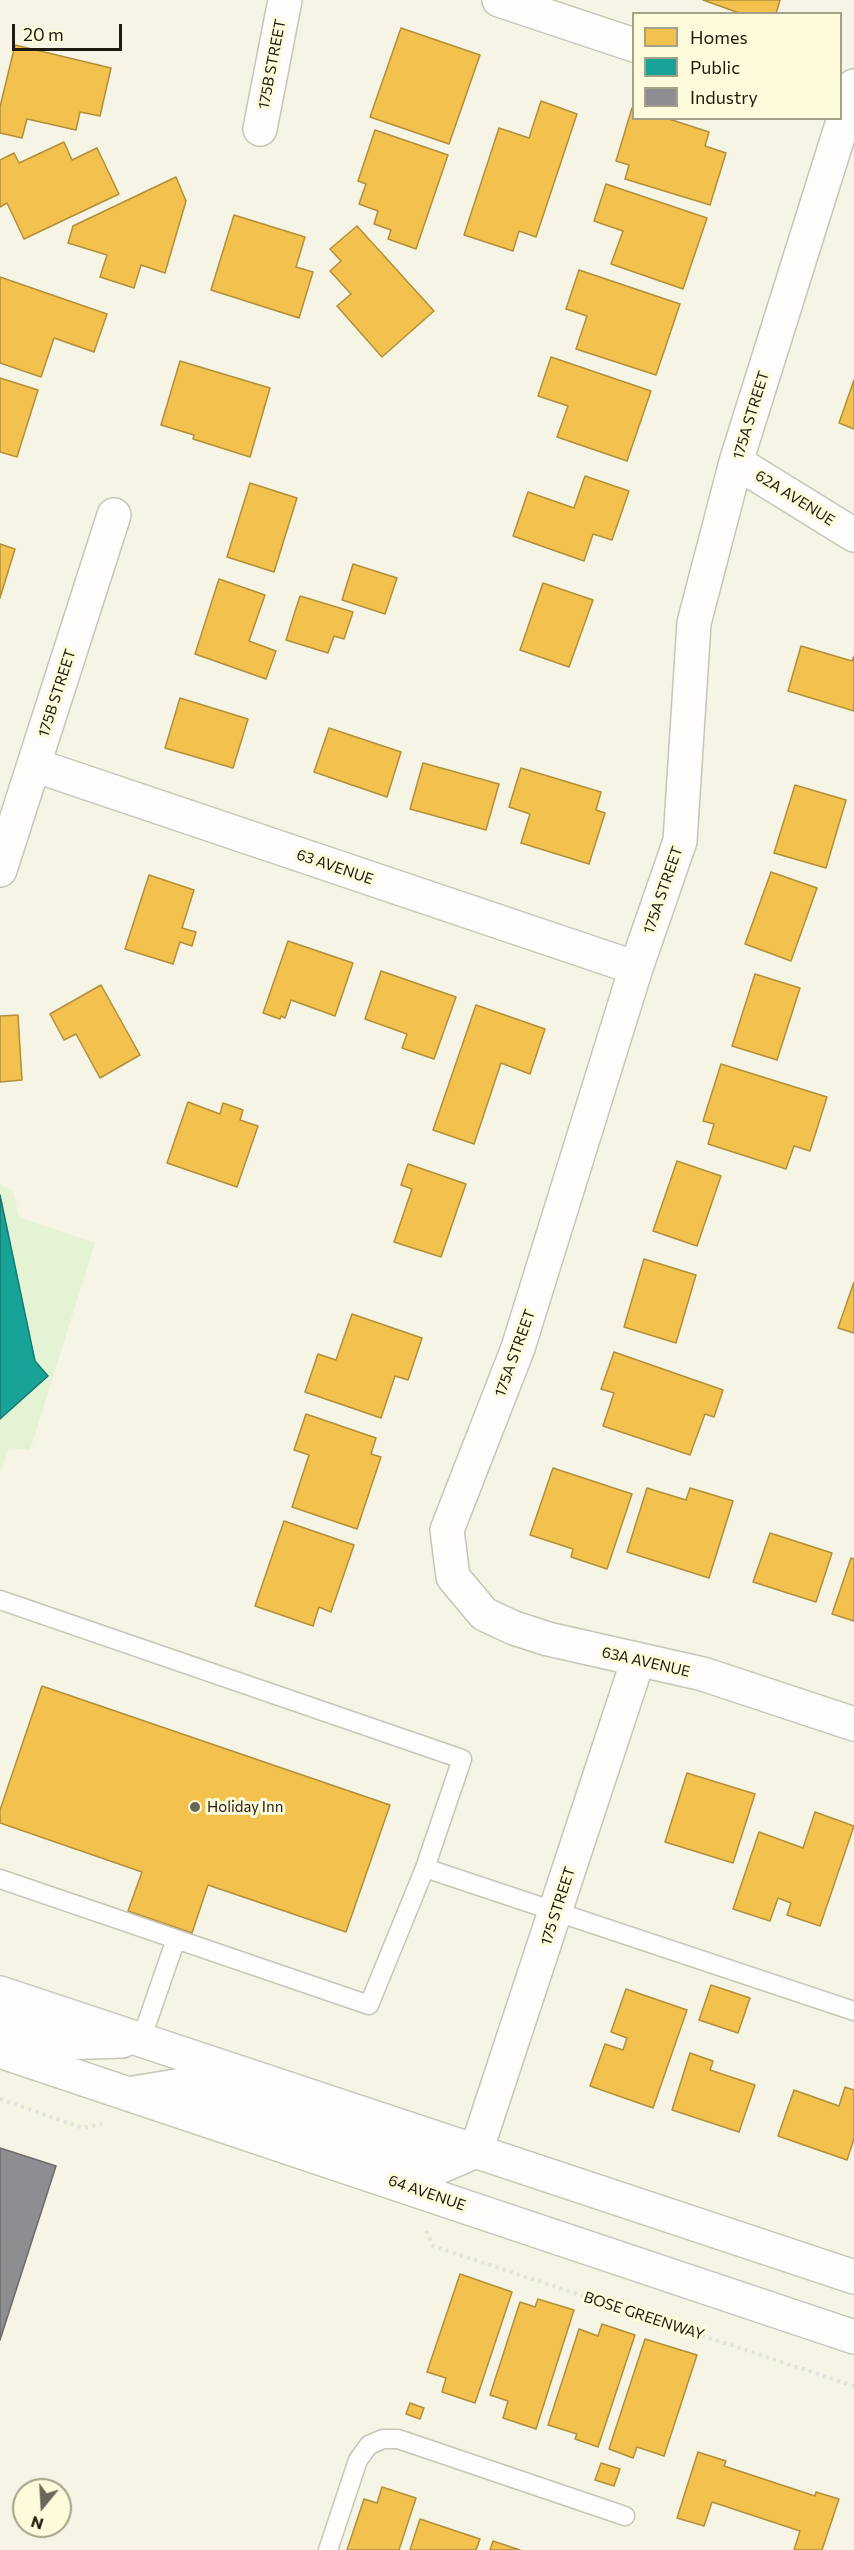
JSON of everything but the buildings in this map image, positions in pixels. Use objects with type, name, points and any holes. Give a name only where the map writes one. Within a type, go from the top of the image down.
[{"type":"street","name":"175B STREET","points":[[260,129],[285,0]]},
{"type":"street","points":[[499,0],[549,8],[632,45]]},
{"type":"street","name":"175A STREET","points":[[842,116],[854,86]]},
{"type":"street","name":"175A STREET","points":[[453,1577],[447,1530],[518,1348],[636,968],[680,841],[694,623],[736,462],[841,120]]},
{"type":"street","name":"62A AVENUE","points":[[736,462],[854,535]]},
{"type":"street","name":"175B STREET","points":[[0,870],[114,515]]},
{"type":"street","name":"63 AVENUE","points":[[34,765],[636,968]]},
{"type":"street","name":"63A AVENUE","points":[[453,1577],[484,1614],[514,1628],[703,1674],[854,1724]]},
{"type":"street","name":"175 STREET","points":[[476,2151],[638,1660]]},
{"type":"street","points":[[0,1992],[854,2277]]},
{"type":"street","points":[[0,2022],[63,2043],[141,2040]]},
{"type":"street","name":"64 AVENUE","points":[[0,2051],[854,2337]]},
{"type":"street","points":[[129,2093],[182,2085],[435,2169],[476,2151]]},
{"type":"lane","points":[[0,1600],[462,1759],[425,1868],[369,2005],[0,1879]]},
{"type":"lane","points":[[425,1868],[854,2011]]},
{"type":"lane","points":[[141,2040],[176,1939]]},
{"type":"lane","points":[[328,2550],[358,2460],[369,2445],[383,2439],[398,2439],[625,2516]]},
{"type":"path","points":[[0,2100],[83,2128]]},
{"type":"path","name":"BOSE GREENWAY","points":[[434,2246],[854,2386]]},
{"type":"green space","points":[[0,1182],[2,1186],[13,1190],[19,1217],[95,1243],[30,1450],[9,1448],[0,1473]]},
{"type":"place","name":"Holiday Inn","points":[[195,1807]]}]
